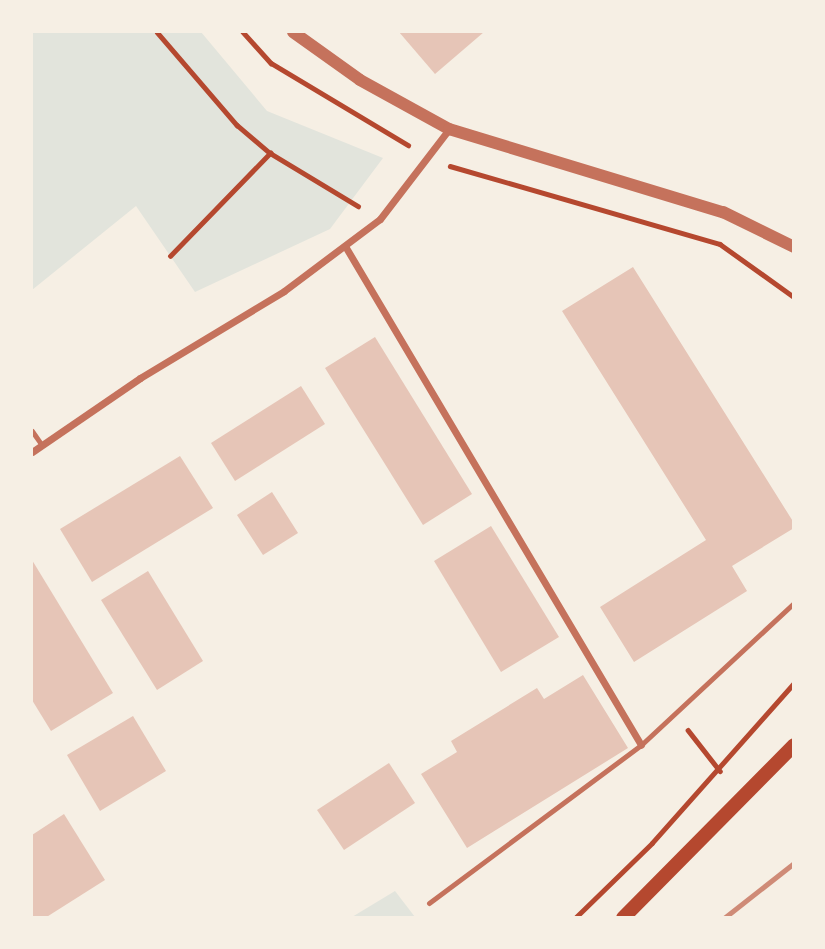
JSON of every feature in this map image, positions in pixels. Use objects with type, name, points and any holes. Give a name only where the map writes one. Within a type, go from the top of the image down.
[{"type":"main road","points":[[623,918],[793,745]]},
{"type":"street","points":[[293,32],[360,80],[449,128],[723,212],[793,247]]},
{"type":"street","points":[[32,452],[284,291],[380,219],[449,128]]},
{"type":"street","points":[[345,246],[641,745]]},
{"type":"lane","points":[[32,430],[41,444]]},
{"type":"lane","points":[[429,903],[641,745],[793,603]]},
{"type":"path","points":[[157,32],[237,125],[270,153],[380,219]]},
{"type":"path","points":[[170,256],[270,153]]},
{"type":"path","points":[[575,918],[720,771],[793,683]]},
{"type":"path","points":[[674,713],[720,771]]},
{"type":"shaded area","points":[[32,32],[201,32],[267,111],[383,158],[330,229],[195,292],[136,206],[32,290]]},
{"type":"shaded area","points":[[395,891],[415,917],[352,917]]},
{"type":"building","points":[[399,32],[484,32],[435,74]]},
{"type":"building","points":[[633,267],[794,523],[794,528],[732,566],[747,591],[634,662],[600,607],[706,540],[562,311]]},
{"type":"building","points":[[375,337],[472,494],[423,525],[325,368]]},
{"type":"building","points":[[301,386],[325,424],[235,481],[211,443]]},
{"type":"building","points":[[180,456],[213,508],[92,582],[60,529]]},
{"type":"building","points":[[272,492],[298,533],[263,555],[237,515]]},
{"type":"building","points":[[491,526],[559,637],[501,672],[434,561]]},
{"type":"building","points":[[32,560],[113,693],[51,731],[32,700]]},
{"type":"building","points":[[148,571],[203,661],[157,690],[101,600]]},
{"type":"building","points":[[583,675],[628,748],[467,848],[421,774],[457,752],[451,741],[537,688],[544,699]]},
{"type":"building","points":[[133,716],[166,771],[100,811],[67,755]]},
{"type":"building","points":[[389,763],[415,803],[344,850],[317,810]]},
{"type":"building","points":[[64,814],[105,880],[45,918],[32,918],[32,835]]},
{"type":"railway","points":[[724,918],[794,863]]}]
